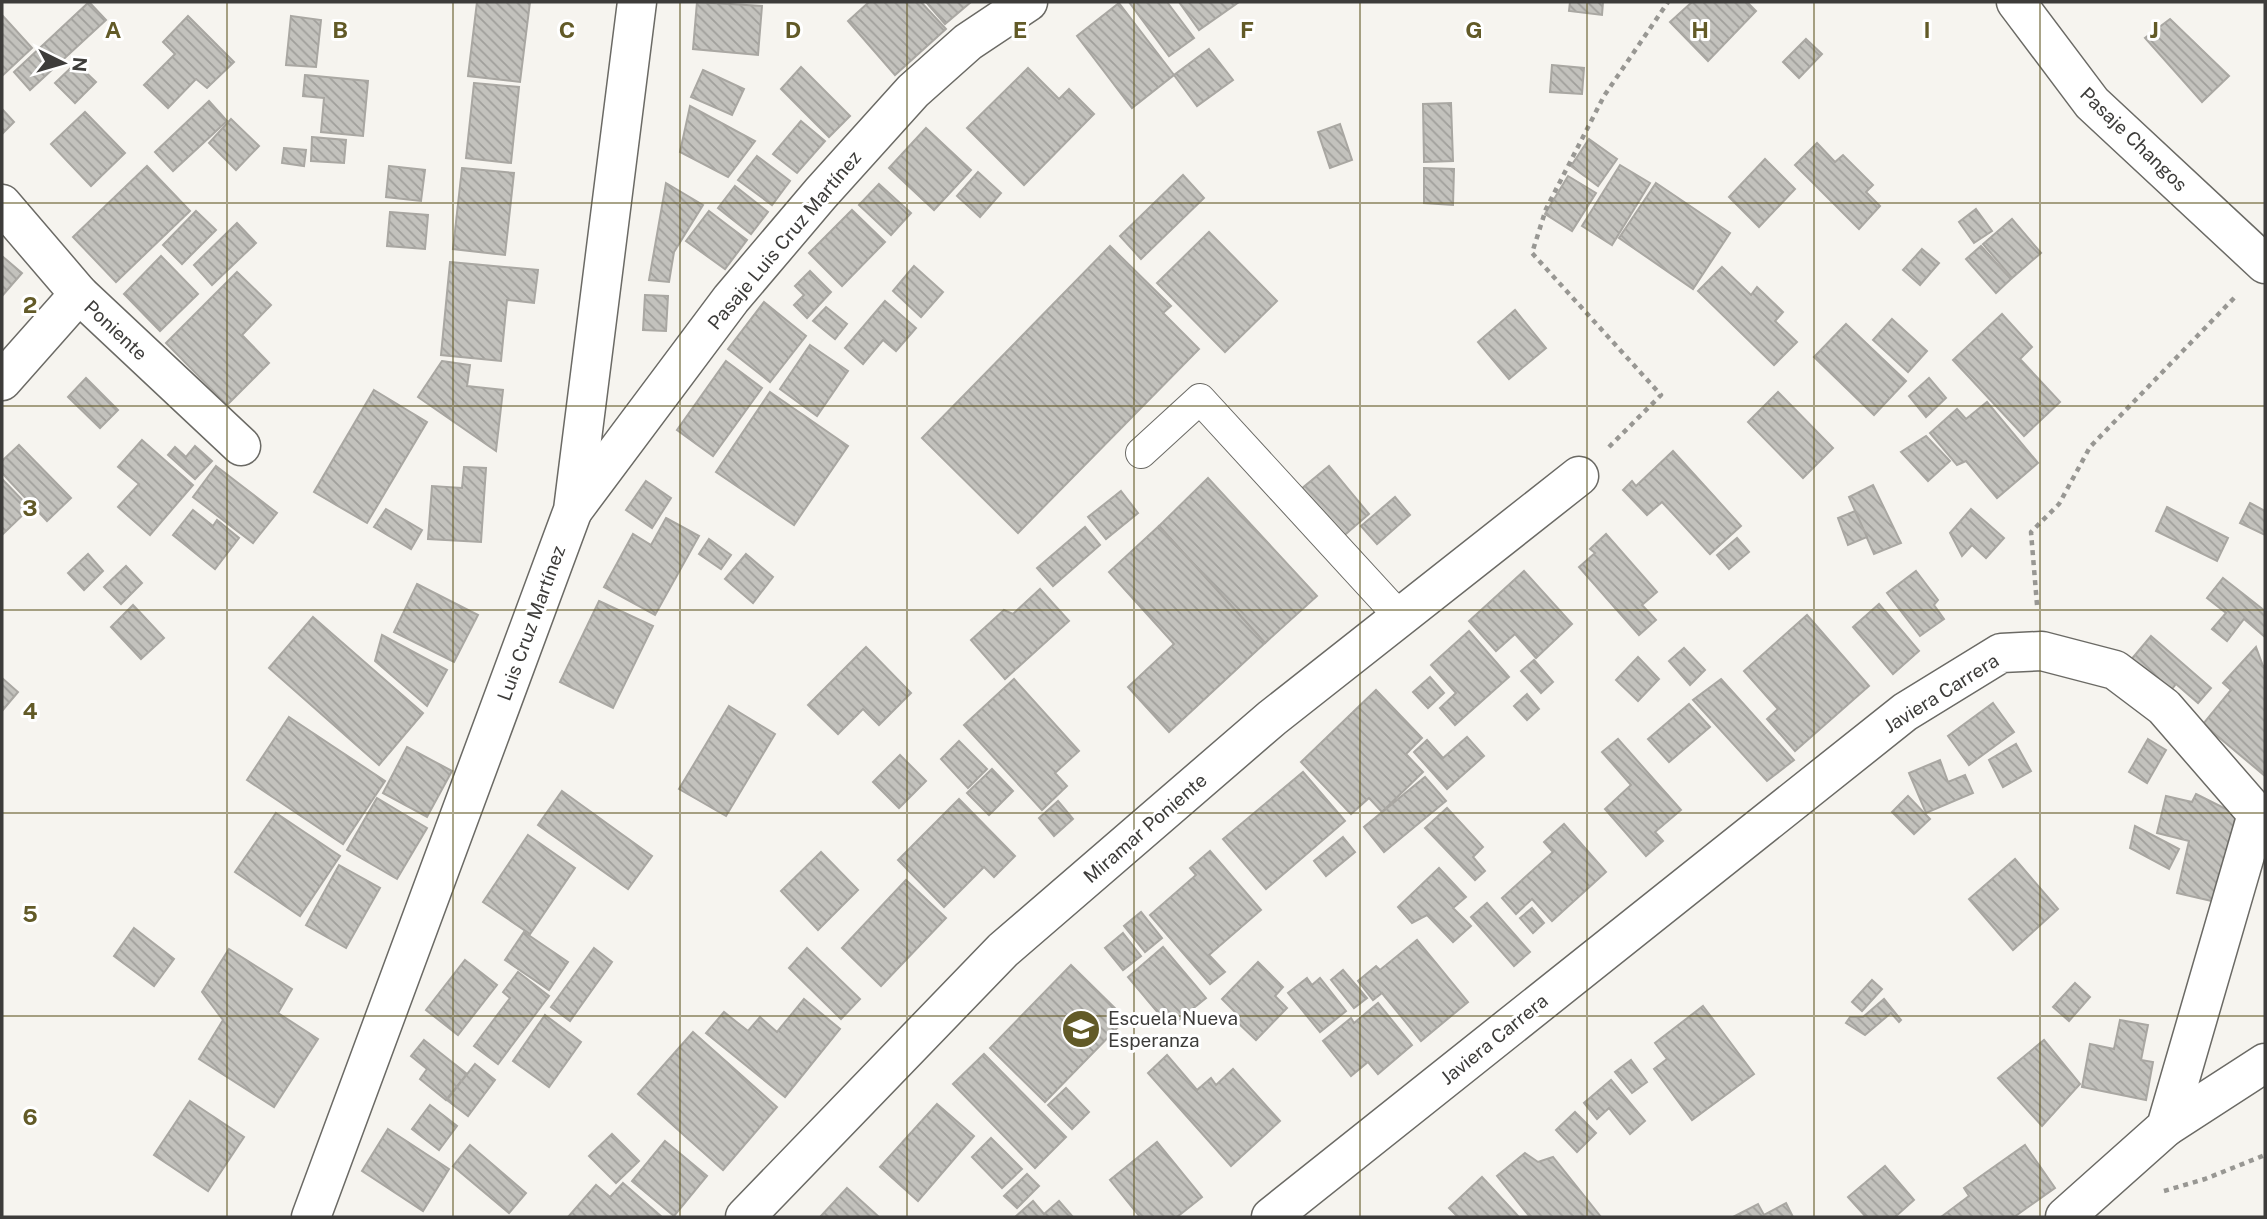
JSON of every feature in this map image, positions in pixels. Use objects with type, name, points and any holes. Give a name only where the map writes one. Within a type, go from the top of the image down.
[{"type":"street","name":"Luis Cruz Martínez","points":[[312,1217],[573,510],[637,2]]},
{"type":"street","name":"Pasaje Luis Cruz Martínez","points":[[573,510],[731,299],[839,172],[913,90],[968,42],[1028,2]]},
{"type":"street","name":"Pasaje Changos","points":[[2015,2],[2092,103],[2265,264]]},
{"type":"street","name":"Poniente","points":[[2,204],[79,294],[241,446]]},
{"type":"street","points":[[2,381],[79,294]]},
{"type":"street","name":"Miramar Poniente","points":[[745,1217],[1003,950],[1272,718],[1579,476]]},
{"type":"street","name":"Javiera Carrera","points":[[1271,1217],[1905,712],[2001,653],[2042,651],[2115,670],[2164,707],[2257,814],[2166,1127]]},
{"type":"street","points":[[2065,1217],[2166,1127],[2265,1063]]},
{"type":"lane","points":[[1140,453],[1200,398],[1401,617]]},
{"type":"path","points":[[1579,476],[1661,395],[1532,253],[1546,208],[1604,96],[1668,2]]},
{"type":"path","points":[[2042,651],[2031,533],[2059,504],[2090,447],[2236,296]]},
{"type":"building","points":[[89,2],[106,20],[30,90],[14,72]]},
{"type":"building","points":[[477,2],[530,2],[520,82],[468,76]]},
{"type":"building","points":[[697,2],[762,6],[758,55],[693,49]]},
{"type":"building","points":[[869,2],[921,2],[946,29],[895,75],[848,21]]},
{"type":"building","points":[[926,2],[971,2],[945,24]]},
{"type":"building","points":[[1129,2],[1167,2],[1194,38],[1169,56]]},
{"type":"building","points":[[1179,2],[1239,2],[1199,30]]},
{"type":"building","points":[[1570,2],[1603,2],[1602,15],[1569,11]]},
{"type":"building","points":[[1692,2],[1747,2],[1756,11],[1708,61],[1670,22]]},
{"type":"building","points":[[1119,3],[1174,75],[1132,108],[1077,36]]},
{"type":"building","points":[[2,15],[32,48],[2,76]]},
{"type":"building","points":[[188,16],[234,62],[207,88],[196,79],[168,108],[144,85],[175,54],[163,42]]},
{"type":"building","points":[[291,16],[321,20],[316,67],[286,65]]},
{"type":"building","points":[[2170,19],[2229,76],[2202,102],[2145,38]]},
{"type":"building","points":[[1806,39],[1822,54],[1799,78],[1783,62]]},
{"type":"building","points":[[1209,49],[1233,80],[1197,106],[1174,75]]},
{"type":"building","points":[[76,63],[96,82],[75,103],[55,83]]},
{"type":"building","points":[[1552,65],[1584,68],[1582,94],[1550,92]]},
{"type":"building","points":[[801,67],[850,116],[829,137],[781,89]]},
{"type":"building","points":[[1028,68],[1059,99],[1069,89],[1094,114],[1024,185],[967,128]]},
{"type":"building","points":[[703,70],[744,89],[732,115],[691,97]]},
{"type":"building","points":[[305,75],[368,81],[363,136],[321,132],[324,98],[303,96]]},
{"type":"building","points":[[474,83],[519,87],[511,163],[466,158]]},
{"type":"building","points":[[209,101],[227,121],[173,171],[155,152]]},
{"type":"building","points":[[1451,103],[1453,161],[1424,162],[1423,104]]},
{"type":"building","points":[[690,106],[755,141],[728,177],[680,152]]},
{"type":"building","points":[[2,109],[14,122],[2,134]]},
{"type":"building","points":[[85,112],[125,153],[91,186],[51,144]]},
{"type":"building","points":[[231,119],[259,146],[236,170],[209,143]]},
{"type":"building","points":[[801,121],[825,141],[797,173],[773,154]]},
{"type":"building","points":[[1340,124],[1352,160],[1330,168],[1318,132]]},
{"type":"building","points":[[926,128],[971,170],[934,210],[889,168]]},
{"type":"building","points":[[312,137],[346,140],[344,163],[311,161]]},
{"type":"building","points":[[1589,139],[1617,159],[1598,186],[1571,166]]},
{"type":"building","points":[[1817,143],[1835,162],[1843,155],[1873,185],[1866,192],[1880,206],[1859,229],[1795,165]]},
{"type":"building","points":[[284,148],[306,150],[304,166],[282,163]]},
{"type":"building","points":[[757,156],[790,181],[772,205],[738,180]]},
{"type":"building","points":[[1765,159],[1795,189],[1759,227],[1729,197]]},
{"type":"building","points":[[1620,165],[1650,183],[1612,245],[1582,226]]},
{"type":"building","points":[[147,166],[190,211],[116,282],[73,237]]},
{"type":"building","points":[[389,166],[425,170],[421,201],[386,197]]},
{"type":"building","points":[[462,168],[514,173],[505,255],[453,249]]},
{"type":"building","points":[[1424,168],[1454,169],[1453,205],[1424,203]]},
{"type":"building","points":[[978,172],[1001,193],[980,217],[957,196]]},
{"type":"building","points":[[1183,175],[1204,198],[1141,259],[1120,236]]},
{"type":"building","points":[[1568,176],[1596,193],[1572,231],[1545,214]]},
{"type":"building","points":[[666,183],[703,205],[674,252],[669,282],[649,280]]},
{"type":"building","points":[[1656,183],[1730,233],[1693,289],[1619,238]]},
{"type":"building","points":[[879,184],[911,213],[891,235],[859,205]]},
{"type":"building","points":[[735,186],[768,212],[751,234],[718,208]]},
{"type":"building","points":[[1976,209],[1992,231],[1974,243],[1959,222]]},
{"type":"building","points":[[852,210],[885,242],[842,286],[809,253]]},
{"type":"building","points":[[196,211],[216,230],[182,264],[163,245]]},
{"type":"building","points":[[709,211],[747,240],[725,269],[686,241]]},
{"type":"building","points":[[390,212],[428,215],[425,249],[387,246]]},
{"type":"building","points":[[2012,219],[2041,253],[2012,278],[1983,244]]},
{"type":"building","points":[[237,223],[256,243],[212,285],[194,265]]},
{"type":"building","points":[[1209,232],[1277,301],[1225,352],[1157,283]]},
{"type":"building","points":[[1110,246],[1171,306],[1163,313],[1199,349],[1018,533],[922,438]]},
{"type":"building","points":[[1981,246],[2011,279],[1996,293],[1966,259]]},
{"type":"building","points":[[1922,249],[1939,263],[1920,285],[1903,270]]},
{"type":"building","points":[[2,256],[22,273],[2,296]]},
{"type":"building","points":[[161,256],[198,294],[160,331],[124,294]]},
{"type":"building","points":[[450,262],[538,270],[534,303],[507,300],[501,361],[441,355]]},
{"type":"building","points":[[914,266],[943,292],[921,317],[893,291]]},
{"type":"building","points":[[1722,267],[1751,295],[1757,287],[1783,312],[1775,321],[1797,342],[1774,365],[1698,291]]},
{"type":"building","points":[[810,271],[831,292],[807,318],[794,305],[804,295],[795,286]]},
{"type":"building","points":[[237,272],[271,305],[242,335],[269,363],[227,405],[166,343]]},
{"type":"building","points":[[645,295],[668,296],[666,331],[643,330]]},
{"type":"building","points":[[885,301],[916,328],[896,351],[883,340],[863,364],[845,348]]},
{"type":"building","points":[[764,302],[806,336],[770,382],[728,349]]},
{"type":"building","points":[[826,307],[847,324],[835,339],[813,321]]},
{"type":"building","points":[[1515,310],[1546,348],[1509,379],[1478,342]]},
{"type":"building","points":[[2002,314],[2032,347],[2020,359],[2060,402],[2024,436],[1953,360]]},
{"type":"building","points":[[1892,319],[1927,351],[1908,372],[1873,340]]},
{"type":"building","points":[[1846,324],[1906,381],[1874,415],[1814,357]]},
{"type":"building","points":[[810,345],[848,371],[817,416],[780,389]]},
{"type":"building","points":[[442,361],[470,365],[467,386],[503,390],[496,451],[418,397]]},
{"type":"building","points":[[726,361],[762,388],[713,456],[677,430]]},
{"type":"building","points":[[86,378],[118,410],[100,428],[68,397]]},
{"type":"building","points":[[1929,378],[1946,398],[1926,417],[1909,396]]},
{"type":"building","points":[[374,390],[427,422],[367,523],[314,492]]},
{"type":"building","points":[[770,392],[848,446],[794,525],[716,472]]},
{"type":"building","points":[[1778,392],[1833,448],[1803,478],[1748,422]]},
{"type":"building","points":[[1987,402],[2038,463],[1997,498],[1966,461],[1957,465],[1930,433],[1957,409],[1966,419]]},
{"type":"building","points":[[1926,436],[1950,461],[1928,481],[1901,452]]},
{"type":"building","points":[[142,440],[193,485],[150,535],[118,507],[139,484],[118,467]]},
{"type":"building","points":[[19,445],[71,498],[47,521],[2,473],[2,461]]},
{"type":"building","points":[[195,446],[212,461],[195,479],[168,455],[175,447],[186,457]]},
{"type":"building","points":[[1673,451],[1741,526],[1710,554],[1662,502],[1647,515],[1623,490],[1632,481],[1636,486]]},
{"type":"building","points":[[216,466],[277,513],[253,543],[193,497]]},
{"type":"building","points":[[1329,466],[1369,514],[1340,539],[1300,490]]},
{"type":"building","points":[[464,467],[486,468],[481,542],[428,539],[432,486],[462,488]]},
{"type":"building","points":[[1208,478],[1317,596],[1265,643],[1159,526]]},
{"type":"building","points":[[2,479],[30,508],[2,535]]},
{"type":"building","points":[[646,481],[671,498],[652,528],[626,510]]},
{"type":"building","points":[[1873,485],[1901,543],[1874,554],[1849,497]]},
{"type":"building","points":[[1121,491],[1138,513],[1106,539],[1088,517]]},
{"type":"building","points":[[1395,497],[1410,515],[1377,544],[1361,526]]},
{"type":"building","points":[[2250,503],[2265,511],[2265,535],[2240,523]]},
{"type":"building","points":[[2167,507],[2228,538],[2217,561],[2156,531]]},
{"type":"building","points":[[386,509],[422,530],[411,549],[374,527]]},
{"type":"building","points":[[1971,509],[2004,538],[1986,558],[1972,545],[1962,556],[1950,533]]},
{"type":"building","points":[[193,510],[213,526],[217,520],[239,538],[215,569],[173,535]]},
{"type":"building","points":[[1855,511],[1867,537],[1848,545],[1838,518]]},
{"type":"building","points":[[666,518],[699,536],[655,615],[604,587],[633,534],[651,545]]},
{"type":"building","points":[[1159,526],[1265,643],[1169,732],[1128,687],[1174,644],[1109,572]]},
{"type":"building","points":[[1085,527],[1100,545],[1053,586],[1037,568]]},
{"type":"building","points":[[1606,534],[1657,592],[1642,605],[1656,620],[1639,635],[1579,567],[1595,553],[1590,549]]},
{"type":"building","points":[[1737,538],[1749,552],[1729,569],[1717,555]]},
{"type":"building","points":[[709,539],[731,555],[721,569],[699,554]]},
{"type":"building","points":[[88,554],[103,571],[84,590],[68,573]]},
{"type":"building","points":[[746,554],[773,577],[753,603],[725,579]]},
{"type":"building","points":[[126,566],[142,583],[121,604],[104,587]]},
{"type":"building","points":[[1524,571],[1572,624],[1536,658],[1515,634],[1496,651],[1469,621]]},
{"type":"building","points":[[1916,571],[1938,600],[1934,605],[1944,619],[1920,636],[1887,593]]},
{"type":"building","points":[[2223,578],[2265,611],[2265,637],[2244,619],[2227,641],[2212,629],[2226,613],[2207,598]]},
{"type":"building","points":[[417,584],[478,615],[454,662],[394,632]]},
{"type":"building","points":[[1040,589],[1069,621],[1005,679],[971,640],[1004,610],[1013,614]]},
{"type":"building","points":[[599,601],[653,626],[613,708],[560,682]]},
{"type":"building","points":[[1879,604],[1919,651],[1893,674],[1853,627]]},
{"type":"building","points":[[133,605],[164,638],[141,659],[111,627]]},
{"type":"building","points":[[1807,615],[1869,686],[1795,751],[1767,719],[1778,709],[1744,671]]},
{"type":"building","points":[[313,617],[423,713],[379,765],[269,668]]},
{"type":"building","points":[[1469,631],[1509,677],[1455,725],[1440,708],[1456,693],[1431,665]]},
{"type":"building","points":[[382,635],[447,670],[427,706],[375,661]]},
{"type":"building","points":[[2151,636],[2211,688],[2198,703],[2176,684],[2168,694],[2130,661]]},
{"type":"building","points":[[866,647],[911,693],[879,725],[863,709],[838,734],[808,705]]},
{"type":"building","points":[[2256,647],[2265,666],[2265,776],[2203,724],[2231,690],[2223,683]]},
{"type":"building","points":[[1684,648],[1705,670],[1690,685],[1669,661]]},
{"type":"building","points":[[1638,657],[1659,679],[1638,701],[1616,680]]},
{"type":"building","points":[[1534,660],[1553,682],[1541,693],[1521,671]]},
{"type":"building","points":[[1430,677],[1444,693],[1428,708],[1413,692]]},
{"type":"building","points":[[2,678],[18,692],[2,711]]},
{"type":"building","points":[[1014,679],[1079,751],[1055,773],[1067,786],[1042,810],[964,725]]},
{"type":"building","points":[[1721,679],[1794,760],[1767,781],[1693,700]]},
{"type":"building","points":[[1376,690],[1422,738],[1406,754],[1423,772],[1382,812],[1369,798],[1351,814],[1301,762]]},
{"type":"building","points":[[1527,694],[1539,709],[1527,720],[1514,706]]},
{"type":"building","points":[[1993,703],[2014,732],[1969,765],[1948,736]]},
{"type":"building","points":[[1689,704],[1710,727],[1669,762],[1648,739]]},
{"type":"building","points":[[729,706],[775,734],[726,816],[679,789]]},
{"type":"building","points":[[289,717],[385,781],[343,844],[247,780]]},
{"type":"building","points":[[1467,737],[1484,756],[1447,789],[1414,752],[1427,740],[1443,758]]},
{"type":"building","points":[[1618,739],[1681,810],[1655,832],[1663,841],[1646,856],[1605,809],[1631,785],[1602,752]]},
{"type":"building","points":[[2148,739],[2166,750],[2147,783],[2129,772]]},
{"type":"building","points":[[959,741],[987,769],[968,788],[941,759]]},
{"type":"building","points":[[2016,744],[2031,771],[2003,787],[1989,760]]},
{"type":"building","points":[[407,747],[452,771],[427,817],[383,793]]},
{"type":"building","points":[[900,755],[926,781],[899,808],[873,782]]},
{"type":"building","points":[[1940,760],[1948,782],[1965,775],[1973,793],[1926,813],[1909,773]]},
{"type":"building","points":[[992,769],[1013,791],[989,815],[967,793]]},
{"type":"building","points":[[1303,772],[1345,821],[1266,889],[1223,839]]},
{"type":"building","points":[[1425,777],[1446,801],[1384,852],[1364,827]]},
{"type":"building","points":[[562,791],[652,856],[628,889],[538,825]]},
{"type":"building","points":[[2196,794],[2236,814],[2216,902],[2177,893],[2189,841],[2157,833],[2166,796],[2192,802]]},
{"type":"building","points":[[1908,796],[1930,819],[1914,834],[1892,812]]},
{"type":"building","points":[[377,798],[427,828],[397,879],[347,850]]},
{"type":"building","points":[[959,799],[1015,856],[994,877],[984,867],[944,907],[898,860]]},
{"type":"building","points":[[1058,801],[1073,819],[1054,836],[1039,818]]},
{"type":"building","points":[[1447,808],[1483,847],[1473,857],[1485,871],[1475,880],[1425,828]]},
{"type":"building","points":[[276,813],[340,856],[300,916],[235,872]]},
{"type":"building","points":[[1564,824],[1606,872],[1552,921],[1532,899],[1516,914],[1502,898],[1553,852],[1544,842]]},
{"type":"building","points":[[2135,826],[2179,849],[2169,869],[2130,848]]},
{"type":"building","points":[[528,835],[575,868],[530,934],[483,902]]},
{"type":"building","points":[[1343,837],[1355,852],[1326,876],[1314,861]]},
{"type":"building","points":[[1210,851],[1261,910],[1209,955],[1225,972],[1210,984],[1150,915],[1196,875],[1190,868]]},
{"type":"building","points":[[821,852],[858,890],[818,930],[781,891]]},
{"type":"building","points":[[2015,859],[2058,909],[2013,950],[1969,899]]},
{"type":"building","points":[[339,865],[380,888],[346,948],[306,925]]},
{"type":"building","points":[[1439,868],[1466,897],[1453,908],[1471,926],[1453,942],[1427,915],[1412,923],[1398,907]]},
{"type":"building","points":[[906,880],[946,918],[881,986],[842,948]]},
{"type":"building","points":[[1487,903],[1530,952],[1514,966],[1471,917]]},
{"type":"building","points":[[1532,908],[1544,923],[1533,933],[1520,918]]},
{"type":"building","points":[[1141,912],[1162,938],[1145,952],[1124,926]]},
{"type":"building","points":[[134,928],[174,959],[154,986],[114,956]]},
{"type":"building","points":[[524,932],[568,962],[549,990],[505,960]]},
{"type":"building","points":[[1123,933],[1141,956],[1123,970],[1105,948]]},
{"type":"building","points":[[1417,940],[1468,1002],[1421,1041],[1382,993],[1373,1000],[1358,981],[1376,966],[1380,970]]},
{"type":"building","points":[[1163,947],[1206,998],[1170,1027],[1128,977]]},
{"type":"building","points":[[594,948],[612,962],[570,1021],[551,1007]]},
{"type":"building","points":[[807,948],[860,999],[841,1019],[789,968]]},
{"type":"building","points":[[229,949],[292,989],[278,1013],[318,1039],[274,1107],[199,1059],[223,1020],[202,992]]},
{"type":"building","points":[[465,960],[497,985],[458,1035],[426,1010]]},
{"type":"building","points":[[1258,962],[1283,987],[1275,996],[1287,1008],[1256,1040],[1236,1021],[1240,1017],[1222,999]]},
{"type":"building","points":[[1071,965],[1126,1019],[1045,1102],[990,1048]]},
{"type":"building","points":[[1343,970],[1367,998],[1354,1008],[1331,980]]},
{"type":"building","points":[[518,972],[549,996],[498,1064],[474,1046],[510,998],[503,992]]},
{"type":"building","points":[[1307,978],[1312,985],[1320,978],[1346,1011],[1320,1032],[1288,993]]},
{"type":"building","points":[[1872,980],[1882,989],[1862,1011],[1852,1002]]},
{"type":"building","points":[[2075,983],[2090,997],[2069,1021],[2053,1007]]},
{"type":"building","points":[[804,999],[840,1029],[785,1097],[706,1033],[724,1012],[748,1031],[760,1017],[777,1032]]},
{"type":"building","points":[[1884,999],[1901,1020],[1899,1022],[1891,1013],[1865,1035],[1846,1023],[1850,1017],[1863,1017]]},
{"type":"building","points":[[1378,1003],[1412,1045],[1378,1074],[1368,1062],[1351,1076],[1323,1041],[1351,1018],[1354,1023]]},
{"type":"building","points":[[1703,1006],[1754,1074],[1692,1120],[1654,1069],[1667,1059],[1655,1043]]},
{"type":"building","points":[[545,1015],[581,1042],[549,1087],[513,1061]]},
{"type":"building","points":[[2120,1020],[2148,1025],[2141,1060],[2153,1062],[2146,1100],[2082,1087],[2090,1044],[2114,1049]]},
{"type":"building","points":[[693,1032],[777,1107],[723,1170],[638,1094]]},
{"type":"building","points":[[424,1040],[467,1074],[446,1100],[420,1079],[427,1069],[411,1056]]},
{"type":"building","points":[[2044,1040],[2080,1084],[2042,1126],[1998,1078]]},
{"type":"building","points":[[984,1054],[1066,1137],[1035,1168],[953,1084]]},
{"type":"building","points":[[1167,1055],[1197,1090],[1211,1078],[1216,1085],[1233,1069],[1280,1121],[1231,1166],[1148,1073]]},
{"type":"building","points":[[1631,1060],[1647,1082],[1632,1093],[1615,1072]]},
{"type":"building","points":[[475,1064],[495,1080],[468,1116],[447,1100]]},
{"type":"building","points":[[1611,1080],[1645,1121],[1630,1134],[1609,1108],[1597,1119],[1584,1103]]},
{"type":"building","points":[[1066,1088],[1089,1112],[1072,1129],[1048,1105]]},
{"type":"building","points":[[190,1101],[244,1137],[208,1191],[154,1155]]},
{"type":"building","points":[[937,1104],[974,1136],[918,1201],[880,1167]]},
{"type":"building","points":[[430,1105],[457,1126],[439,1150],[412,1129]]},
{"type":"building","points":[[1575,1112],[1596,1133],[1577,1152],[1556,1130]]},
{"type":"building","points":[[388,1129],[449,1169],[423,1211],[362,1171]]},
{"type":"building","points":[[612,1134],[639,1161],[616,1183],[589,1156]]},
{"type":"building","points":[[991,1138],[1022,1169],[1002,1188],[972,1157]]},
{"type":"building","points":[[665,1141],[707,1176],[674,1216],[632,1181]]},
{"type":"building","points":[[1157,1142],[1202,1197],[1177,1217],[1140,1217],[1110,1180]]},
{"type":"building","points":[[470,1145],[526,1193],[509,1213],[453,1166]]},
{"type":"building","points":[[2025,1145],[2055,1188],[2014,1217],[1941,1217],[1969,1196],[1964,1188]]},
{"type":"building","points":[[1525,1153],[1538,1162],[1553,1157],[1601,1217],[1530,1217],[1497,1176]]},
{"type":"building","points":[[1885,1166],[1914,1200],[1895,1217],[1866,1217],[1848,1197]]},
{"type":"building","points":[[1027,1174],[1039,1186],[1017,1208],[1004,1196]]},
{"type":"building","points":[[1482,1177],[1519,1217],[1458,1217],[1449,1208]]},
{"type":"building","points":[[623,1183],[662,1217],[568,1217],[596,1185],[610,1197]]},
{"type":"building","points":[[847,1188],[879,1217],[820,1217]]},
{"type":"building","points":[[1033,1201],[1044,1214],[1059,1201],[1073,1217],[1015,1217]]},
{"type":"building","points":[[1786,1203],[1793,1217],[1733,1217],[1758,1204],[1764,1215]]},
{"type":"place","name":"Escuela Nueva Esperanza","points":[[1081,1029]]}]
